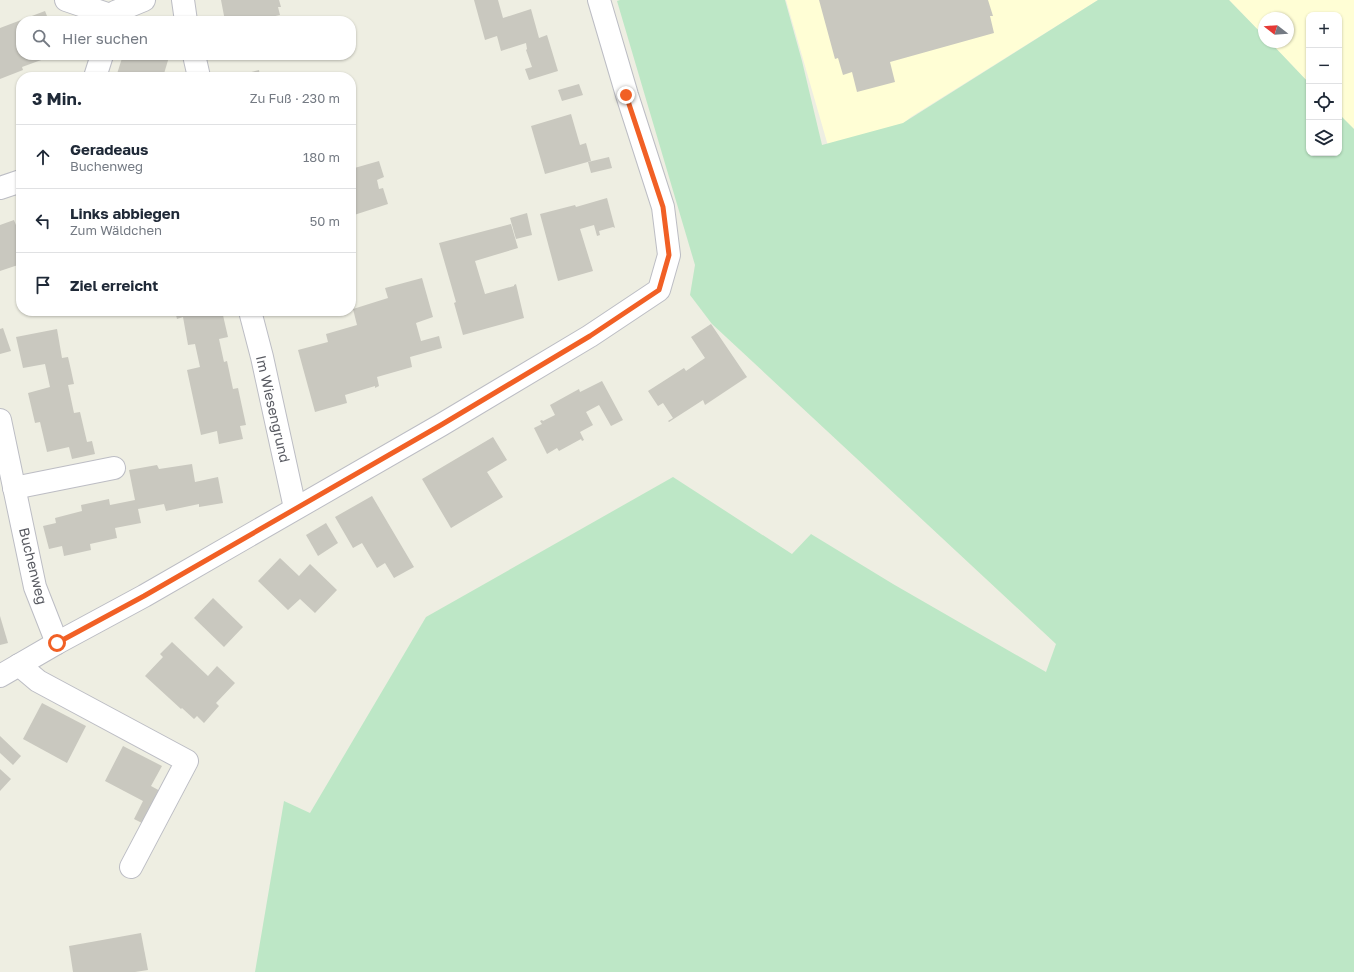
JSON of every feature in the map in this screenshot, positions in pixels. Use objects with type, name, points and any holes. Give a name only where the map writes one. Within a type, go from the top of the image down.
[{"type":"street","points":[[66,0],[105,16]]},
{"type":"street","points":[[113,16],[115,12],[120,9],[144,0]]},
{"type":"street","points":[[183,0],[185,16]]},
{"type":"street","points":[[0,676],[144,596],[441,425],[583,340],[659,290],[669,255],[663,207],[626,95],[600,0]]},
{"type":"street","points":[[97,72],[100,60]]},
{"type":"street","points":[[195,60],[198,72]]},
{"type":"street","points":[[0,188],[16,183]]},
{"type":"street","name":"Im Wiesengrund","points":[[251,316],[295,508]]},
{"type":"street","name":"Buchenweg","points":[[0,420],[36,587],[57,643]]},
{"type":"street","points":[[14,488],[114,468]]},
{"type":"street","points":[[19,665],[38,681],[187,761],[131,867]]},
{"type":"shaded area","points":[[785,0],[802,61],[822,145],[903,123],[1098,0],[1229,0],[1258,30],[1258,48],[1276,48],[1306,80],[1306,156],[1342,156],[1342,117],[1354,129],[1354,972],[255,972],[284,801],[310,813],[426,617],[673,477],[792,554],[811,534],[893,584],[1046,672],[1056,644],[712,324],[690,295],[695,265],[617,1]]},
{"type":"shaded area","points":[[786,0],[1098,0],[911,117],[837,177]]},
{"type":"shaded area","points":[[1229,0],[1354,0],[1354,129],[1342,117],[1342,12],[1306,12],[1306,80],[1276,48],[1294,48],[1294,12],[1258,12],[1258,30]]},
{"type":"building","points":[[221,0],[279,0],[281,7],[278,7],[280,15],[276,16],[224,16]]},
{"type":"building","points":[[474,0],[498,0],[503,18],[531,9],[539,38],[547,35],[558,71],[529,80],[525,69],[532,67],[526,50],[526,43],[501,51],[497,36],[485,40]]},
{"type":"building","points":[[819,0],[988,0],[993,16],[990,16],[994,33],[890,62],[895,82],[857,92],[852,72],[843,75],[838,58],[835,59]]},
{"type":"building","points":[[45,11],[47,16],[32,16]]},
{"type":"building","points":[[16,22],[16,60],[41,60],[22,67],[23,70],[0,79],[0,28]]},
{"type":"building","points":[[121,60],[168,60],[164,72],[118,72]]},
{"type":"building","points":[[579,84],[583,95],[562,101],[558,90]]},
{"type":"building","points":[[571,114],[580,145],[586,143],[591,161],[545,174],[531,126]]},
{"type":"building","points":[[609,157],[612,168],[591,173],[588,162]]},
{"type":"building","points":[[379,161],[384,177],[377,180],[379,189],[383,188],[388,204],[356,214],[356,168]]},
{"type":"building","points":[[607,198],[615,228],[613,227],[599,231],[600,235],[597,236],[594,225],[580,229],[593,271],[558,281],[540,214],[575,205],[576,207]]},
{"type":"building","points":[[527,213],[532,235],[516,239],[510,218]]},
{"type":"building","points":[[14,220],[16,225],[16,266],[0,271],[0,225]]},
{"type":"building","points":[[511,224],[518,248],[475,261],[485,294],[514,286],[516,284],[524,318],[463,335],[454,303],[456,302],[439,243]]},
{"type":"building","points":[[422,278],[433,317],[416,323],[421,341],[439,336],[442,348],[410,357],[412,367],[377,377],[379,386],[345,395],[347,403],[315,412],[298,350],[328,342],[326,334],[357,325],[355,316],[356,316],[356,308],[388,298],[385,288]]},
{"type":"building","points":[[176,316],[223,316],[228,337],[219,339],[224,362],[227,361],[233,389],[238,388],[246,425],[240,426],[243,439],[219,444],[217,431],[201,435],[187,370],[200,367],[195,344],[188,345],[183,317],[177,319]]},
{"type":"building","points":[[711,324],[747,377],[705,405],[703,400],[669,422],[668,421],[673,418],[663,403],[658,406],[648,391],[684,368],[686,371],[705,358],[691,337]]},
{"type":"building","points":[[3,328],[11,351],[0,354],[0,329]]},
{"type":"building","points":[[57,329],[62,358],[68,357],[74,384],[68,385],[74,413],[80,412],[87,442],[92,441],[95,454],[72,459],[69,447],[47,452],[40,422],[35,423],[28,393],[50,387],[45,364],[23,368],[16,337]]},
{"type":"building","points":[[602,381],[623,420],[611,426],[599,405],[586,412],[593,425],[580,432],[584,440],[582,441],[581,439],[559,451],[557,448],[547,454],[534,428],[542,424],[540,421],[555,415],[550,405],[579,389],[580,392]]},
{"type":"building","points":[[493,437],[507,460],[487,472],[503,497],[451,528],[422,479]]},
{"type":"building","points":[[192,464],[195,482],[218,477],[223,503],[199,507],[199,504],[166,511],[164,504],[138,509],[141,523],[115,528],[117,538],[90,544],[91,550],[64,556],[62,546],[49,549],[43,526],[56,523],[55,518],[82,511],[81,505],[109,499],[110,505],[135,500],[129,470],[157,465],[159,469]]},
{"type":"building","points":[[372,496],[414,567],[394,578],[385,563],[377,568],[362,543],[353,548],[335,517]]},
{"type":"building","points":[[326,523],[338,543],[318,556],[306,535]]},
{"type":"building","points":[[280,558],[299,576],[310,564],[337,590],[315,613],[300,599],[288,610],[258,581]]},
{"type":"building","points":[[213,598],[243,627],[224,647],[194,618]]},
{"type":"building","points":[[0,616],[8,643],[0,645]]},
{"type":"building","points":[[172,642],[208,676],[217,666],[235,683],[216,703],[219,706],[204,723],[197,716],[194,719],[182,708],[181,709],[145,676],[163,657],[160,654]]},
{"type":"building","points":[[42,703],[86,726],[67,763],[23,739]]},
{"type":"building","points":[[0,736],[21,756],[13,765],[0,753]]},
{"type":"building","points":[[123,746],[162,766],[151,786],[162,792],[144,824],[134,819],[143,801],[105,781]]},
{"type":"building","points":[[0,769],[11,779],[0,791]]},
{"type":"building","points":[[141,933],[148,970],[135,972],[73,972],[69,946]]},
{"type":"route","points":[[57,643],[144,596],[441,425],[590,336],[659,290],[669,255],[663,207],[626,95]]}]
